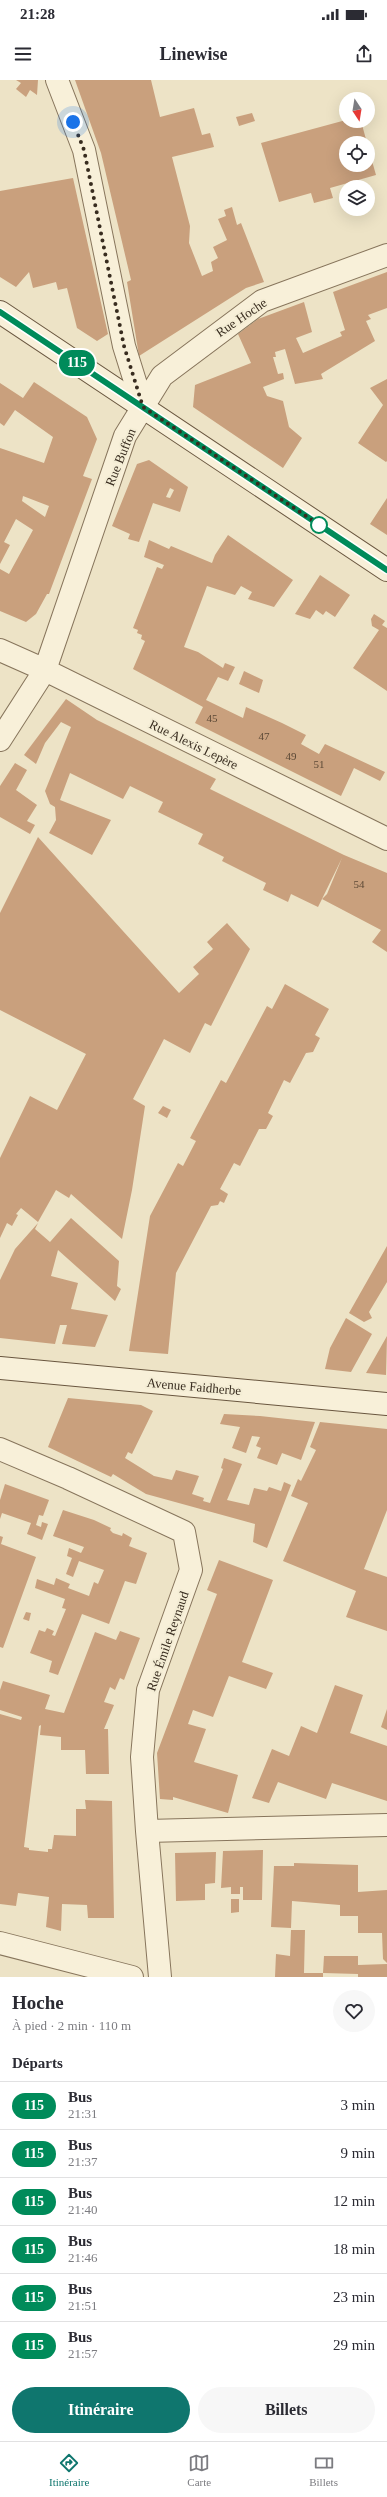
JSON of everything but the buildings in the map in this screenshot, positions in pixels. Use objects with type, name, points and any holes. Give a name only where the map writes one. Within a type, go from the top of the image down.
[{"type":"street","points":[[57,80],[84,150],[124,346],[143,407]]},
{"type":"street","name":"Rue Hoche","points":[[143,407],[162,376],[262,301],[387,255]]},
{"type":"street","points":[[0,312],[387,570]]},
{"type":"street","name":"Rue Buffon","points":[[0,740],[45,670],[125,436],[143,407]]},
{"type":"street","name":"Rue Alexis Lepère","points":[[0,650],[45,670],[387,839]]},
{"type":"street","name":"Avenue Faidherbe","points":[[0,1368],[387,1404]]},
{"type":"street","name":"Rue Émile Reynaud","points":[[0,1449],[68,1478],[184,1532],[191,1570],[148,1690],[142,1758],[147,1831]]},
{"type":"street","points":[[160,1977],[147,1831],[387,1825]]},
{"type":"street","points":[[0,1943],[132,1977]]},
{"type":"bus line","name":"115","points":[[0,312],[387,570]]},
{"type":"route","points":[[73,122],[84,150],[124,346],[143,407],[321,526],[319,525]]}]
